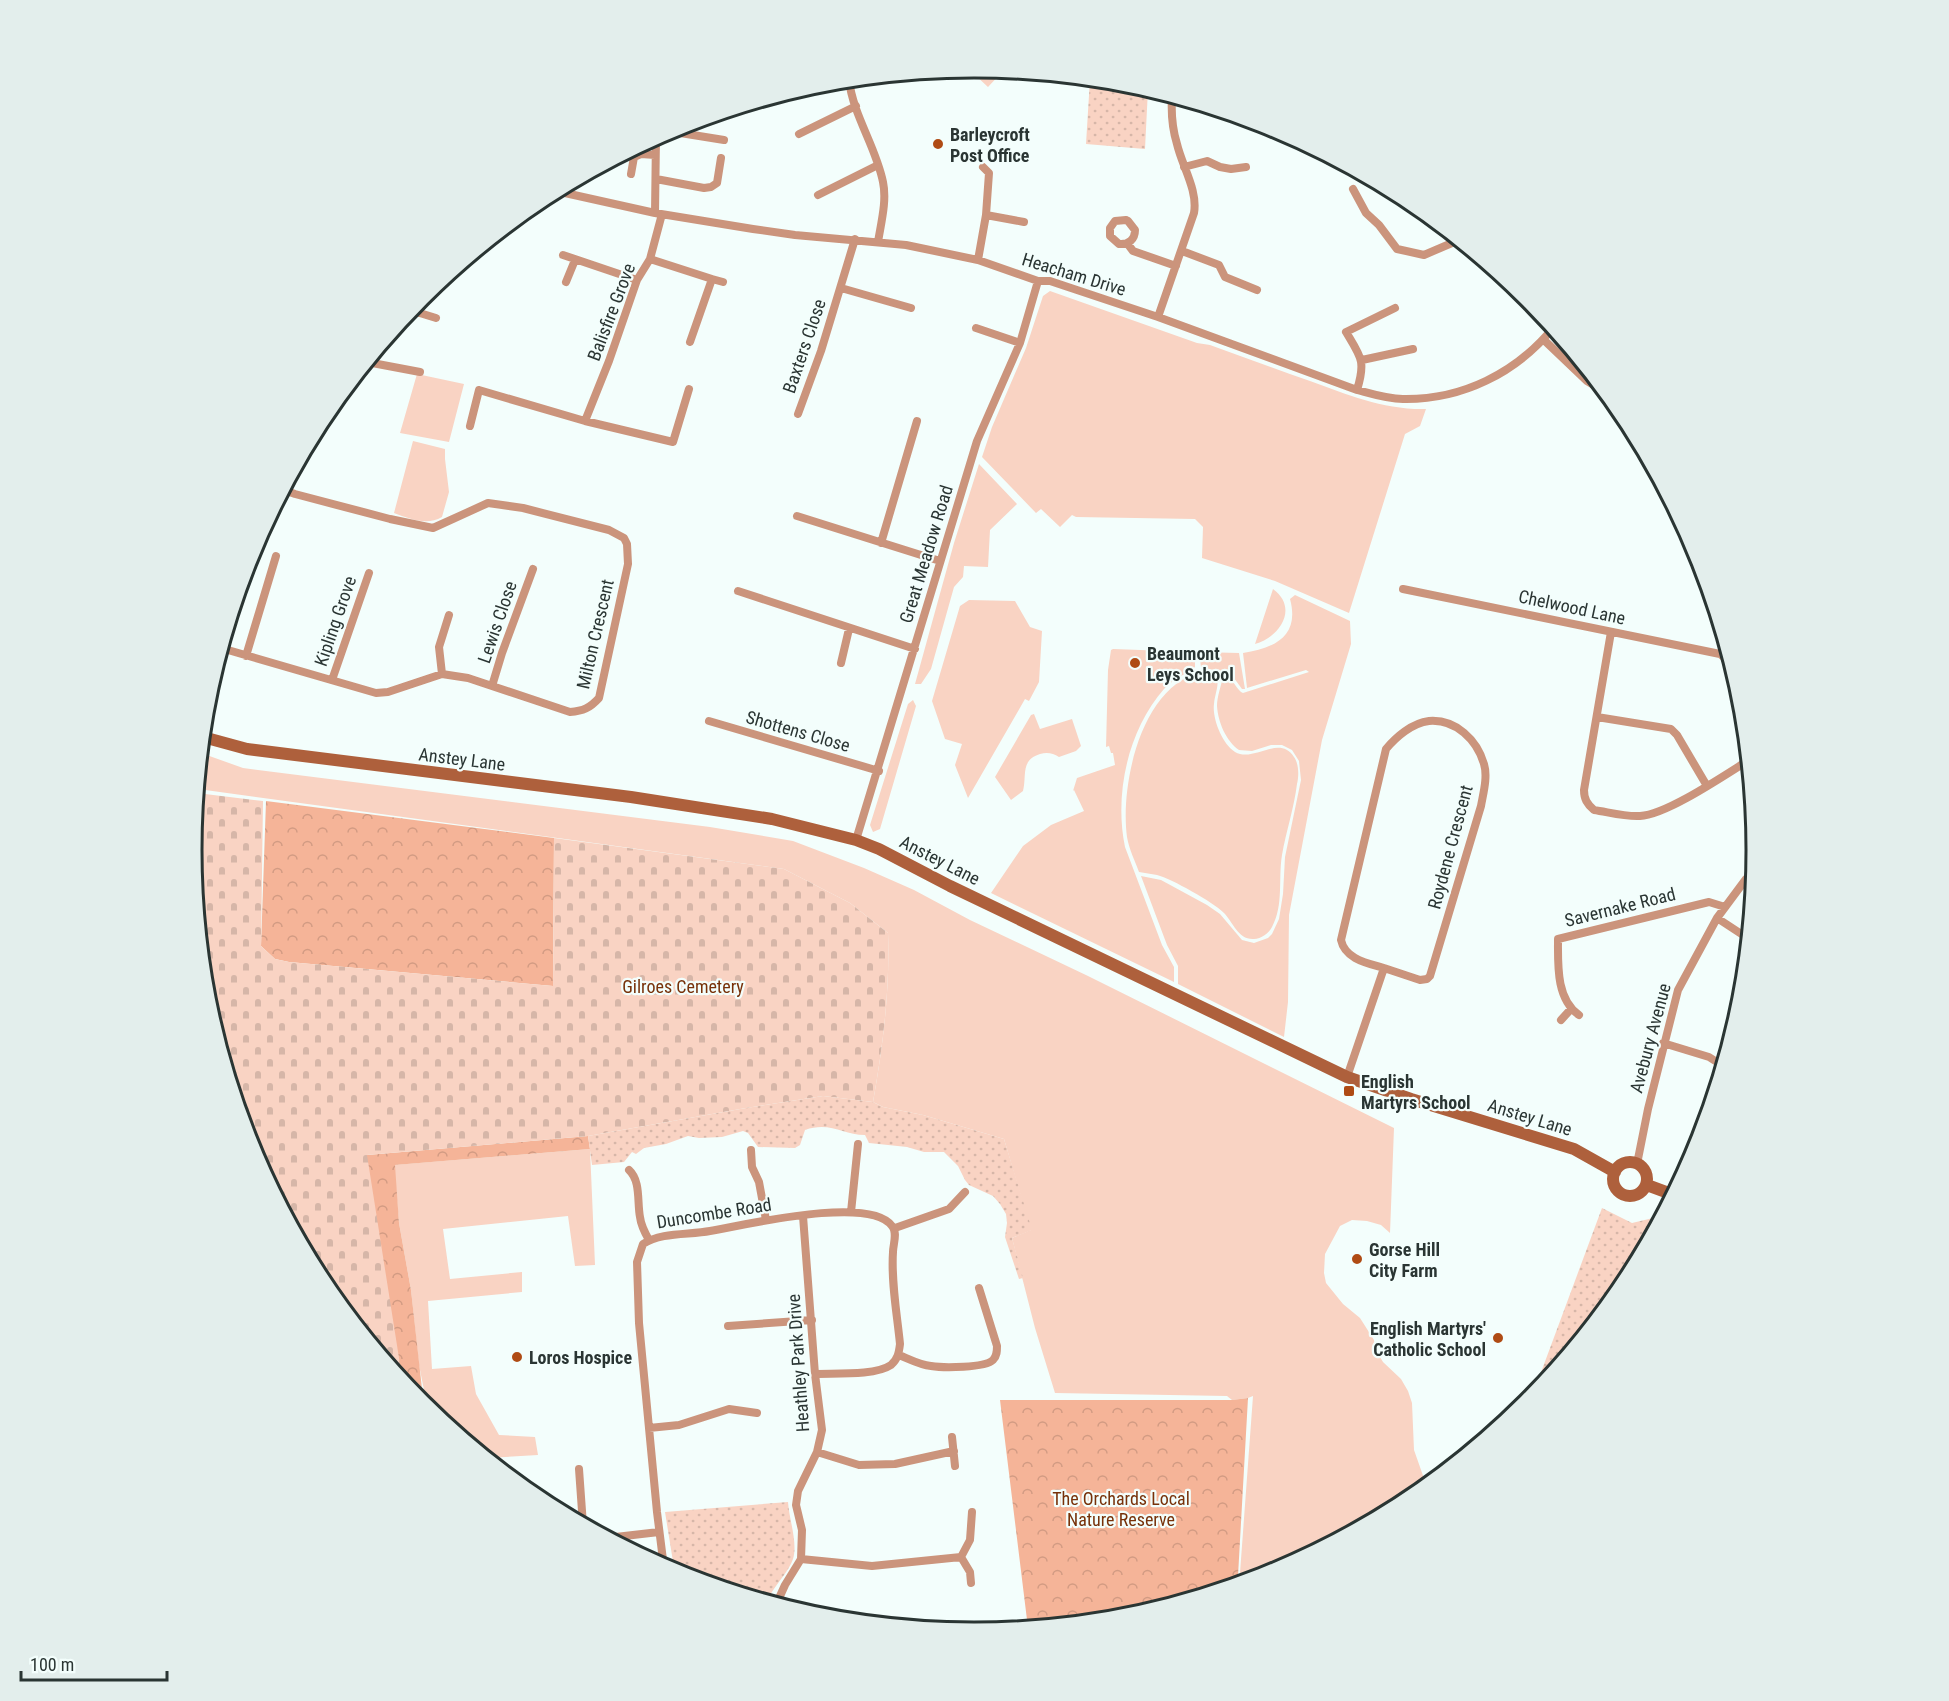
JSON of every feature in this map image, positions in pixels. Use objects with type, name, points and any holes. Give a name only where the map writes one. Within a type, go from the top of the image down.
[{"type":"main road","name":"Anstey Lane","points":[[211,739],[247,749],[631,797],[772,819],[856,840],[879,849],[950,886],[1347,1077],[1574,1149],[1615,1173]]},
{"type":"main road","points":[[1624,1164],[1637,1164],[1643,1168],[1647,1177],[1647,1185],[1635,1196],[1624,1195],[1614,1185],[1615,1173],[1624,1164]]},
{"type":"main road","points":[[1647,1185],[1667,1192]]},
{"type":"street","points":[[851,89],[879,165],[884,193],[878,242]]},
{"type":"street","points":[[1158,317],[1182,251],[1196,202],[1177,145],[1171,118],[1172,103]]},
{"type":"street","points":[[799,134],[856,106]]},
{"type":"street","points":[[687,134],[724,140]]},
{"type":"street","name":"Balisfire Grove","points":[[585,421],[637,280],[650,258],[659,213],[655,148]]},
{"type":"street","points":[[642,154],[655,155]]},
{"type":"street","points":[[631,174],[634,158]]},
{"type":"street","points":[[657,179],[704,188],[711,187],[717,183],[721,158]]},
{"type":"street","points":[[1184,167],[1207,161],[1231,169],[1246,167]]},
{"type":"street","points":[[818,195],[879,165]]},
{"type":"street","points":[[978,260],[986,215],[989,173],[983,167]]},
{"type":"street","points":[[1353,189],[1366,213],[1397,249],[1424,255],[1451,243]]},
{"type":"street","name":"Heacham Drive","points":[[569,193],[659,213],[795,235],[878,242],[978,260],[1038,281],[1050,280],[1357,390],[1380,396],[1402,399],[1438,397],[1473,388],[1505,371],[1549,334]]},
{"type":"street","points":[[986,215],[1024,222]]},
{"type":"street","points":[[1127,243],[1135,234],[1133,226],[1127,220],[1115,221],[1110,232],[1115,242],[1127,243],[1133,251],[1176,266]]},
{"type":"street","name":"Baxters Close","points":[[798,414],[855,240]]},
{"type":"street","points":[[1182,251],[1219,265],[1225,277],[1257,290]]},
{"type":"street","points":[[563,255],[637,280]]},
{"type":"street","points":[[650,258],[723,282]]},
{"type":"street","points":[[566,282],[575,260]]},
{"type":"street","points":[[690,342],[712,279]]},
{"type":"street","name":"Great Meadow Road","points":[[856,840],[879,771],[977,441],[1020,343],[1038,281]]},
{"type":"street","name":"Baxters Close","points":[[841,288],[911,308]]},
{"type":"street","points":[[1357,390],[1362,360],[1346,332],[1395,308]]},
{"type":"street","points":[[420,313],[436,318]]},
{"type":"street","points":[[976,328],[1020,343]]},
{"type":"street","points":[[1544,340],[1588,382]]},
{"type":"street","points":[[1362,360],[1413,349]]},
{"type":"street","points":[[375,364],[420,372]]},
{"type":"street","points":[[470,426],[478,390],[585,421],[673,442],[689,388]]},
{"type":"street","points":[[881,543],[916,421]]},
{"type":"street","name":"Milton Crescent","points":[[228,650],[376,693],[388,692],[442,674],[468,678],[570,712],[581,711],[591,706],[599,698],[627,564],[627,544],[624,538],[609,530],[503,504],[488,503],[433,528],[290,493]]},
{"type":"street","points":[[797,516],[940,561]]},
{"type":"street","points":[[246,656],[276,556]]},
{"type":"street","name":"Lewis Close","points":[[492,686],[533,569]]},
{"type":"street","name":"Kipling Grove","points":[[332,680],[369,573]]},
{"type":"street","name":"Chelwood Lane","points":[[1403,589],[1722,656]]},
{"type":"street","points":[[738,591],[915,649]]},
{"type":"street","points":[[442,674],[439,647],[449,615]]},
{"type":"street","points":[[841,663],[849,629]]},
{"type":"street","points":[[1611,632],[1584,790],[1587,803],[1593,810],[1636,816],[1651,814],[1707,786],[1741,765]]},
{"type":"street","points":[[1597,717],[1671,729],[1677,735],[1707,786]]},
{"type":"street","name":"Shottens Close","points":[[709,721],[879,771]]},
{"type":"street","name":"Roydene Crescent","points":[[1429,721],[1450,725],[1474,742],[1485,766],[1481,806],[1430,976],[1420,980],[1384,968],[1354,958],[1342,946],[1341,940],[1386,749],[1395,738],[1419,724],[1429,721]]},
{"type":"street","name":"Avebury Avenue","points":[[1637,1164],[1663,1043],[1678,990],[1718,918],[1746,879]]},
{"type":"street","name":"Savernake Road","points":[[1561,1020],[1575,1012],[1567,1005],[1562,989],[1558,962],[1558,939],[1709,902],[1725,907]]},
{"type":"street","points":[[1718,918],[1742,934]]},
{"type":"street","points":[[1347,1077],[1384,968]]},
{"type":"street","points":[[1663,1043],[1709,1057],[1717,1062]]},
{"type":"street","points":[[851,1212],[858,1144]]},
{"type":"street","points":[[751,1150],[752,1167],[759,1182],[766,1220]]},
{"type":"street","points":[[629,1170],[634,1174],[641,1224],[649,1240]]},
{"type":"street","points":[[815,1374],[877,1370],[890,1365],[899,1355],[893,1253],[894,1228],[949,1209],[965,1192]]},
{"type":"street","name":"Duncombe Road","points":[[662,1556],[648,1428],[637,1268],[643,1244],[649,1240],[766,1220],[851,1212],[879,1216],[894,1228]]},
{"type":"street","name":"Heathley Park Drive","points":[[801,1559],[802,1530],[796,1504],[798,1491],[817,1452],[822,1430],[815,1374],[803,1216]]},
{"type":"street","points":[[899,1355],[929,1366],[944,1367],[977,1365],[992,1361],[996,1355],[997,1346],[979,1288]]},
{"type":"street","points":[[728,1326],[812,1320]]},
{"type":"street","points":[[648,1428],[679,1425],[729,1409],[757,1413]]},
{"type":"street","points":[[952,1437],[956,1466]]},
{"type":"street","points":[[817,1452],[859,1465],[895,1464],[954,1451]]},
{"type":"street","points":[[579,1469],[582,1516]]},
{"type":"street","points":[[962,1557],[970,1540],[972,1512]]},
{"type":"street","points":[[620,1536],[659,1532]]},
{"type":"street","points":[[779,1598],[801,1559],[872,1566],[962,1557]]},
{"type":"street","points":[[962,1557],[970,1572],[971,1582]]},
{"type":"green space","points":[[978,78],[996,79],[988,87]]},
{"type":"green space","points":[[1089,87],[1148,98],[1145,149],[1086,144]]},
{"type":"green space","points":[[1050,291],[1352,396],[1396,407],[1426,409],[1420,426],[1405,434],[1349,613],[1275,581],[1202,558],[1203,527],[1195,519],[1076,517],[1072,515],[1060,527],[1041,509],[1036,513],[982,457],[992,427],[1026,348],[1043,296]]},
{"type":"green space","points":[[417,374],[464,384],[449,442],[400,433]]},
{"type":"green space","points":[[413,441],[445,449],[449,492],[442,517],[436,520],[418,521],[394,513]]},
{"type":"green space","points":[[979,464],[1017,504],[990,530],[988,567],[964,566],[963,577],[954,587],[931,669],[921,684],[915,684],[954,543]]},
{"type":"green space","points":[[1273,589],[1285,605],[1283,621],[1272,635],[1255,644]]},
{"type":"green space","points":[[1295,595],[1350,621],[1351,644],[1322,740],[1289,915],[1288,1002],[1284,1037],[1178,984],[1178,966],[1167,945],[1141,876],[1161,880],[1207,905],[1220,914],[1242,940],[1254,943],[1272,934],[1279,919],[1285,857],[1301,780],[1299,761],[1292,750],[1282,745],[1271,745],[1252,751],[1239,750],[1230,742],[1224,731],[1217,703],[1223,677],[1230,679],[1243,693],[1309,672],[1306,670],[1247,688],[1243,653],[1265,648],[1282,638],[1291,622],[1290,599]]},
{"type":"green space","points":[[969,600],[1015,601],[1030,627],[1042,631],[1039,682],[1029,701],[1025,699],[968,798],[955,765],[962,744],[945,739],[932,701],[960,606]]},
{"type":"green space","points":[[1113,649],[1195,652],[1195,667],[1164,689],[1141,724],[1127,763],[1121,806],[1125,847],[1162,945],[1174,967],[1174,982],[991,893],[1023,846],[1051,825],[1084,811],[1073,791],[1077,778],[1115,765],[1113,753],[1109,746],[1106,747],[1108,670]]},
{"type":"green space","points":[[1199,652],[1239,653],[1245,689],[1242,689],[1231,674],[1201,667]]},
{"type":"green space","points":[[1202,672],[1209,672],[1217,677],[1215,716],[1222,737],[1230,748],[1235,752],[1250,754],[1281,748],[1294,757],[1298,767],[1296,793],[1282,855],[1276,919],[1271,929],[1257,939],[1244,937],[1224,913],[1192,891],[1164,877],[1139,872],[1127,837],[1127,791],[1139,740],[1150,716],[1164,696],[1181,681]]},
{"type":"green space","points":[[913,700],[916,706],[880,829],[873,832],[870,825],[908,704]]},
{"type":"green space","points":[[1034,714],[1040,729],[1072,719],[1081,746],[1076,751],[1059,757],[1048,753],[1040,754],[1029,760],[1023,791],[1011,800],[995,777],[1031,715]]},
{"type":"green space","points":[[208,756],[243,768],[710,827],[793,841],[914,890],[970,920],[1394,1128],[1390,1233],[1381,1225],[1367,1221],[1352,1220],[1340,1226],[1325,1254],[1324,1273],[1326,1283],[1343,1304],[1360,1318],[1374,1340],[1375,1349],[1383,1362],[1401,1379],[1408,1391],[1412,1403],[1414,1450],[1424,1478],[1361,1520],[1270,1564],[1247,1573],[1240,1573],[1253,1396],[1232,1400],[1227,1396],[1055,1393],[1035,1328],[1012,1238],[1031,1230],[1004,1139],[923,1115],[883,1107],[873,1102],[885,1018],[888,933],[850,903],[784,869],[205,790]]},
{"type":"green space","name":"Gilroes Cemetery","points":[[205,794],[263,801],[261,946],[275,959],[289,962],[553,986],[554,838],[784,869],[850,903],[888,933],[885,1018],[873,1102],[823,1096],[588,1136],[367,1155],[400,1367],[362,1321],[332,1280],[305,1237],[261,1146],[243,1099],[228,1050],[209,951],[202,850]]},
{"type":"green space","points":[[266,801],[554,838],[553,986],[275,959],[261,946]]},
{"type":"green space","points":[[229,1055],[367,1155],[588,1136],[590,1149],[395,1165],[399,1223],[411,1290],[422,1391],[359,1317],[296,1220],[282,1192],[243,1099]]},
{"type":"green space","points":[[823,1096],[873,1102],[883,1107],[923,1115],[1004,1139],[1032,1230],[1012,1238],[1023,1278],[1019,1279],[1005,1237],[1006,1214],[1000,1204],[993,1196],[969,1185],[958,1166],[944,1152],[924,1152],[907,1147],[869,1143],[865,1135],[822,1127],[805,1130],[800,1145],[795,1148],[758,1147],[748,1133],[743,1131],[722,1137],[688,1136],[666,1144],[644,1148],[636,1154],[632,1152],[624,1162],[592,1165],[588,1136]]},
{"type":"green space","points":[[590,1149],[595,1265],[575,1266],[568,1216],[443,1229],[450,1279],[522,1272],[522,1292],[428,1301],[432,1369],[471,1366],[476,1394],[499,1435],[535,1437],[538,1455],[497,1457],[425,1393],[419,1365],[411,1290],[399,1223],[394,1165]]},
{"type":"green space","points":[[1602,1208],[1632,1223],[1654,1218],[1617,1280],[1587,1321],[1539,1377]]},
{"type":"green space","name":"The Orchards Local Nature Reserve","points":[[1248,1398],[1239,1576],[1174,1597],[1125,1608],[1027,1621],[1000,1400],[1232,1400]]},
{"type":"green space","points":[[788,1502],[794,1538],[793,1559],[770,1595],[726,1582],[673,1561],[665,1512]]},
{"type":"place","name":"Barleycroft Post Office","points":[[938,144]]},
{"type":"place","name":"Beaumont Leys School","points":[[1135,663]]},
{"type":"place","name":"English Martyrs School","points":[[1349,1091]]},
{"type":"place","name":"Gorse Hill City Farm","points":[[1357,1259]]},
{"type":"place","name":"English Martyrs' Catholic School","points":[[1498,1338]]},
{"type":"place","name":"Loros Hospice","points":[[517,1357]]}]
